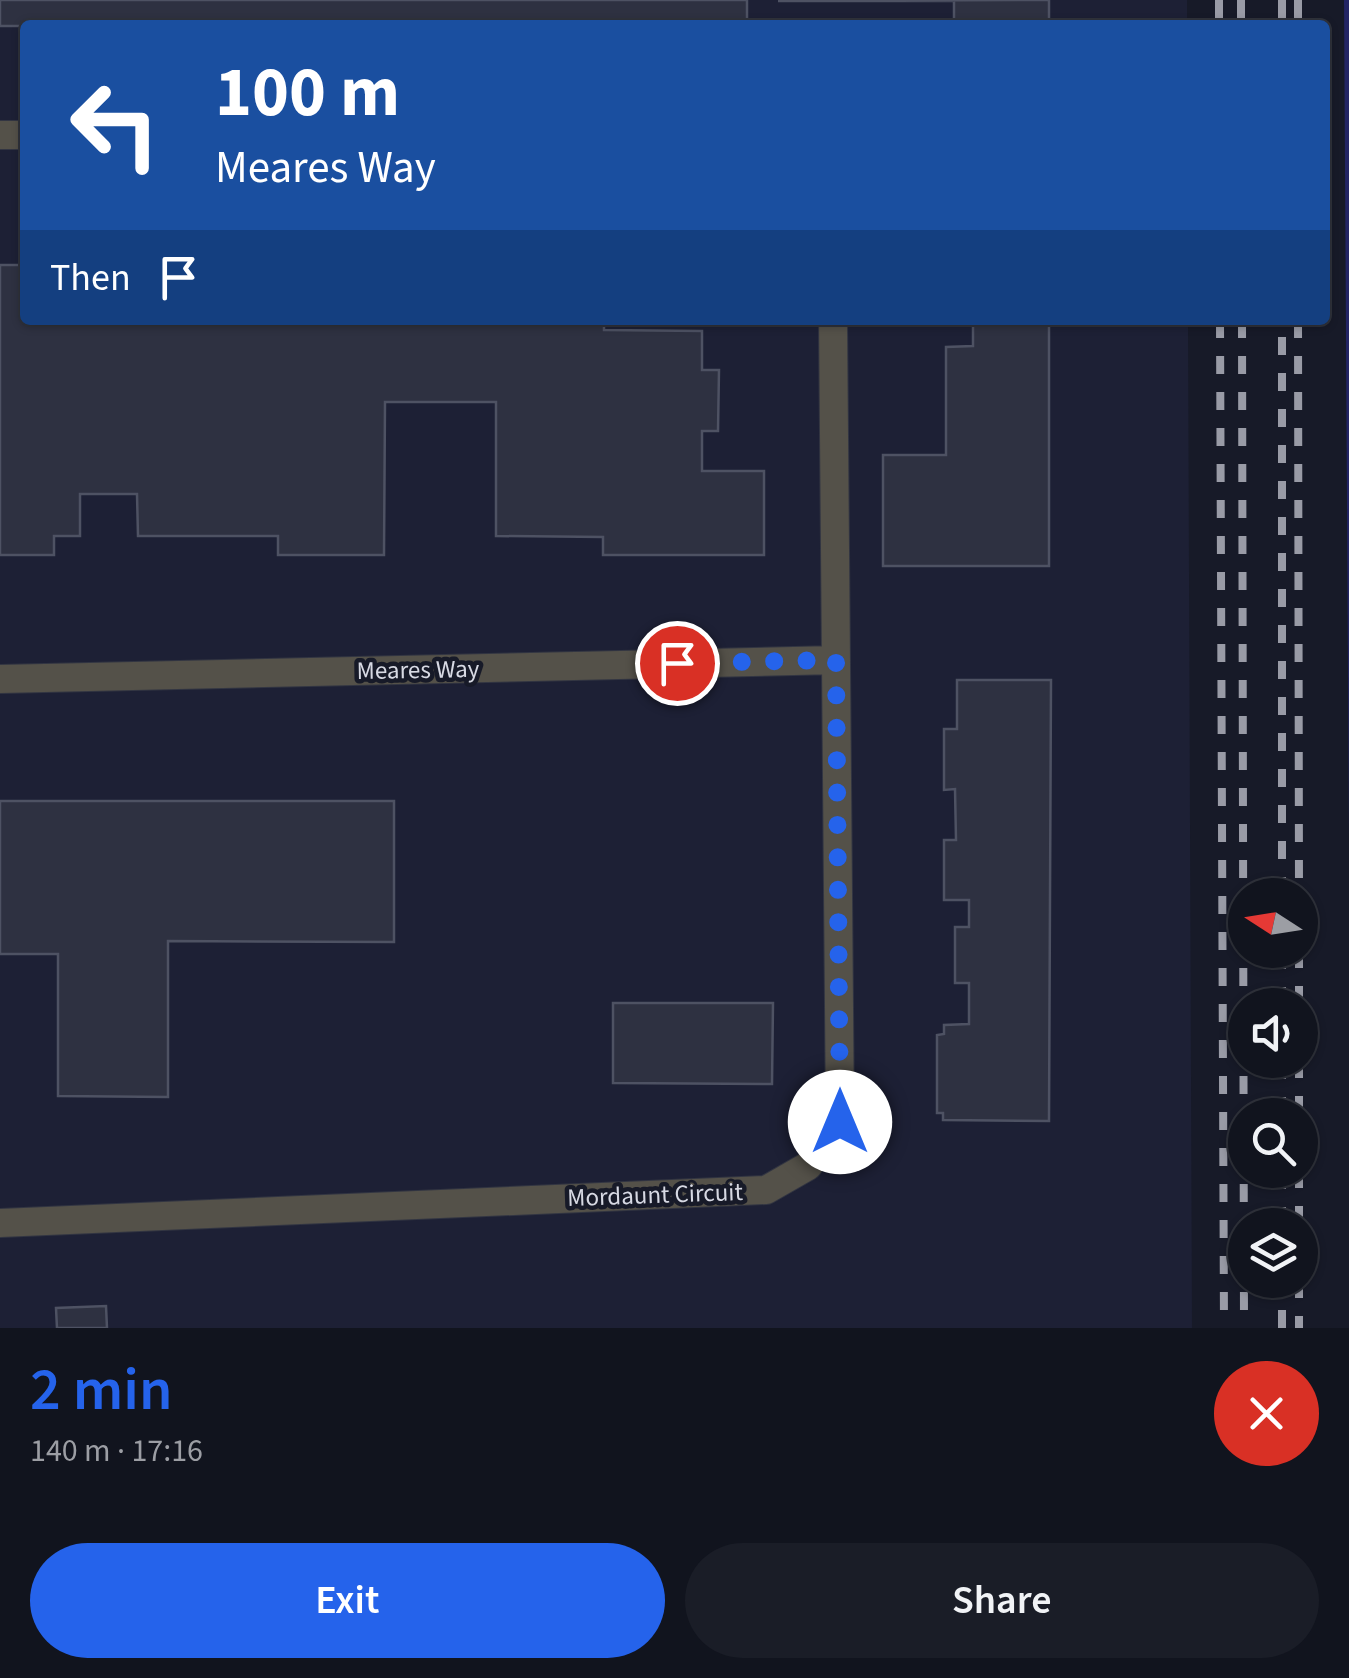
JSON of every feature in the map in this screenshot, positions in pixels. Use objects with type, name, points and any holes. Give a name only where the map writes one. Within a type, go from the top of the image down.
[{"type":"street","name":"Mordaunt Circuit","points":[[0,1223],[766,1190],[808,1166],[840,1122],[833,325]]},
{"type":"street","name":"Meares Way","points":[[0,678],[836,660]]},
{"type":"shaded area","points":[[0,0],[1187,0],[1187,20],[20,20],[20,325],[1188,325],[1192,1328],[0,1328]]},
{"type":"shaded area","points":[[1344,0],[1349,0],[1349,838]]},
{"type":"building","points":[[0,0],[747,0],[747,20],[20,20],[20,26],[0,26]]},
{"type":"building","points":[[1049,0],[1049,20],[954,20],[954,1],[778,1]]},
{"type":"building","points":[[0,265],[20,265],[20,325],[604,325],[604,330],[702,331],[702,370],[719,370],[718,431],[702,431],[702,471],[764,471],[764,555],[603,555],[603,537],[496,536],[496,402],[385,402],[384,555],[278,555],[278,536],[138,536],[137,494],[80,494],[80,536],[54,536],[54,555],[0,555]]},
{"type":"building","points":[[973,325],[1049,325],[1049,566],[883,566],[883,455],[946,455],[946,347],[973,346]]},
{"type":"building","points":[[957,680],[1051,680],[1049,1121],[943,1120],[943,1113],[937,1113],[937,1035],[944,1034],[944,1025],[969,1024],[969,983],[955,983],[955,927],[969,927],[969,900],[944,900],[944,840],[956,840],[955,789],[944,790],[944,729],[957,729]]},
{"type":"building","points":[[0,801],[394,801],[394,942],[168,941],[168,1097],[58,1096],[58,954],[0,954]]},
{"type":"building","points":[[613,1003],[773,1003],[772,1084],[613,1083]]},
{"type":"building","points":[[106,1306],[107,1328],[57,1328],[56,1308]]},
{"type":"railway","points":[[1219,0],[1219,20]]},
{"type":"railway","points":[[1241,0],[1241,20]]},
{"type":"railway","points":[[1282,0],[1282,20]]},
{"type":"railway","points":[[1298,0],[1298,20]]},
{"type":"railway","points":[[1220,325],[1224,1328]]},
{"type":"railway","points":[[1242,325],[1244,1328]]},
{"type":"railway","points":[[1282,325],[1282,878]]},
{"type":"railway","points":[[1298,325],[1299,878]]},
{"type":"railway","points":[[1282,968],[1282,988]]},
{"type":"railway","points":[[1299,968],[1299,988]]},
{"type":"railway","points":[[1282,1078],[1282,1098]]},
{"type":"railway","points":[[1299,1078],[1299,1098]]},
{"type":"railway","points":[[1282,1188],[1282,1208]]},
{"type":"railway","points":[[1299,1188],[1299,1208]]},
{"type":"railway","points":[[1282,1298],[1282,1328]]},
{"type":"railway","points":[[1299,1298],[1299,1328]]},
{"type":"route","points":[[677,663],[836,660],[840,1122]]}]
